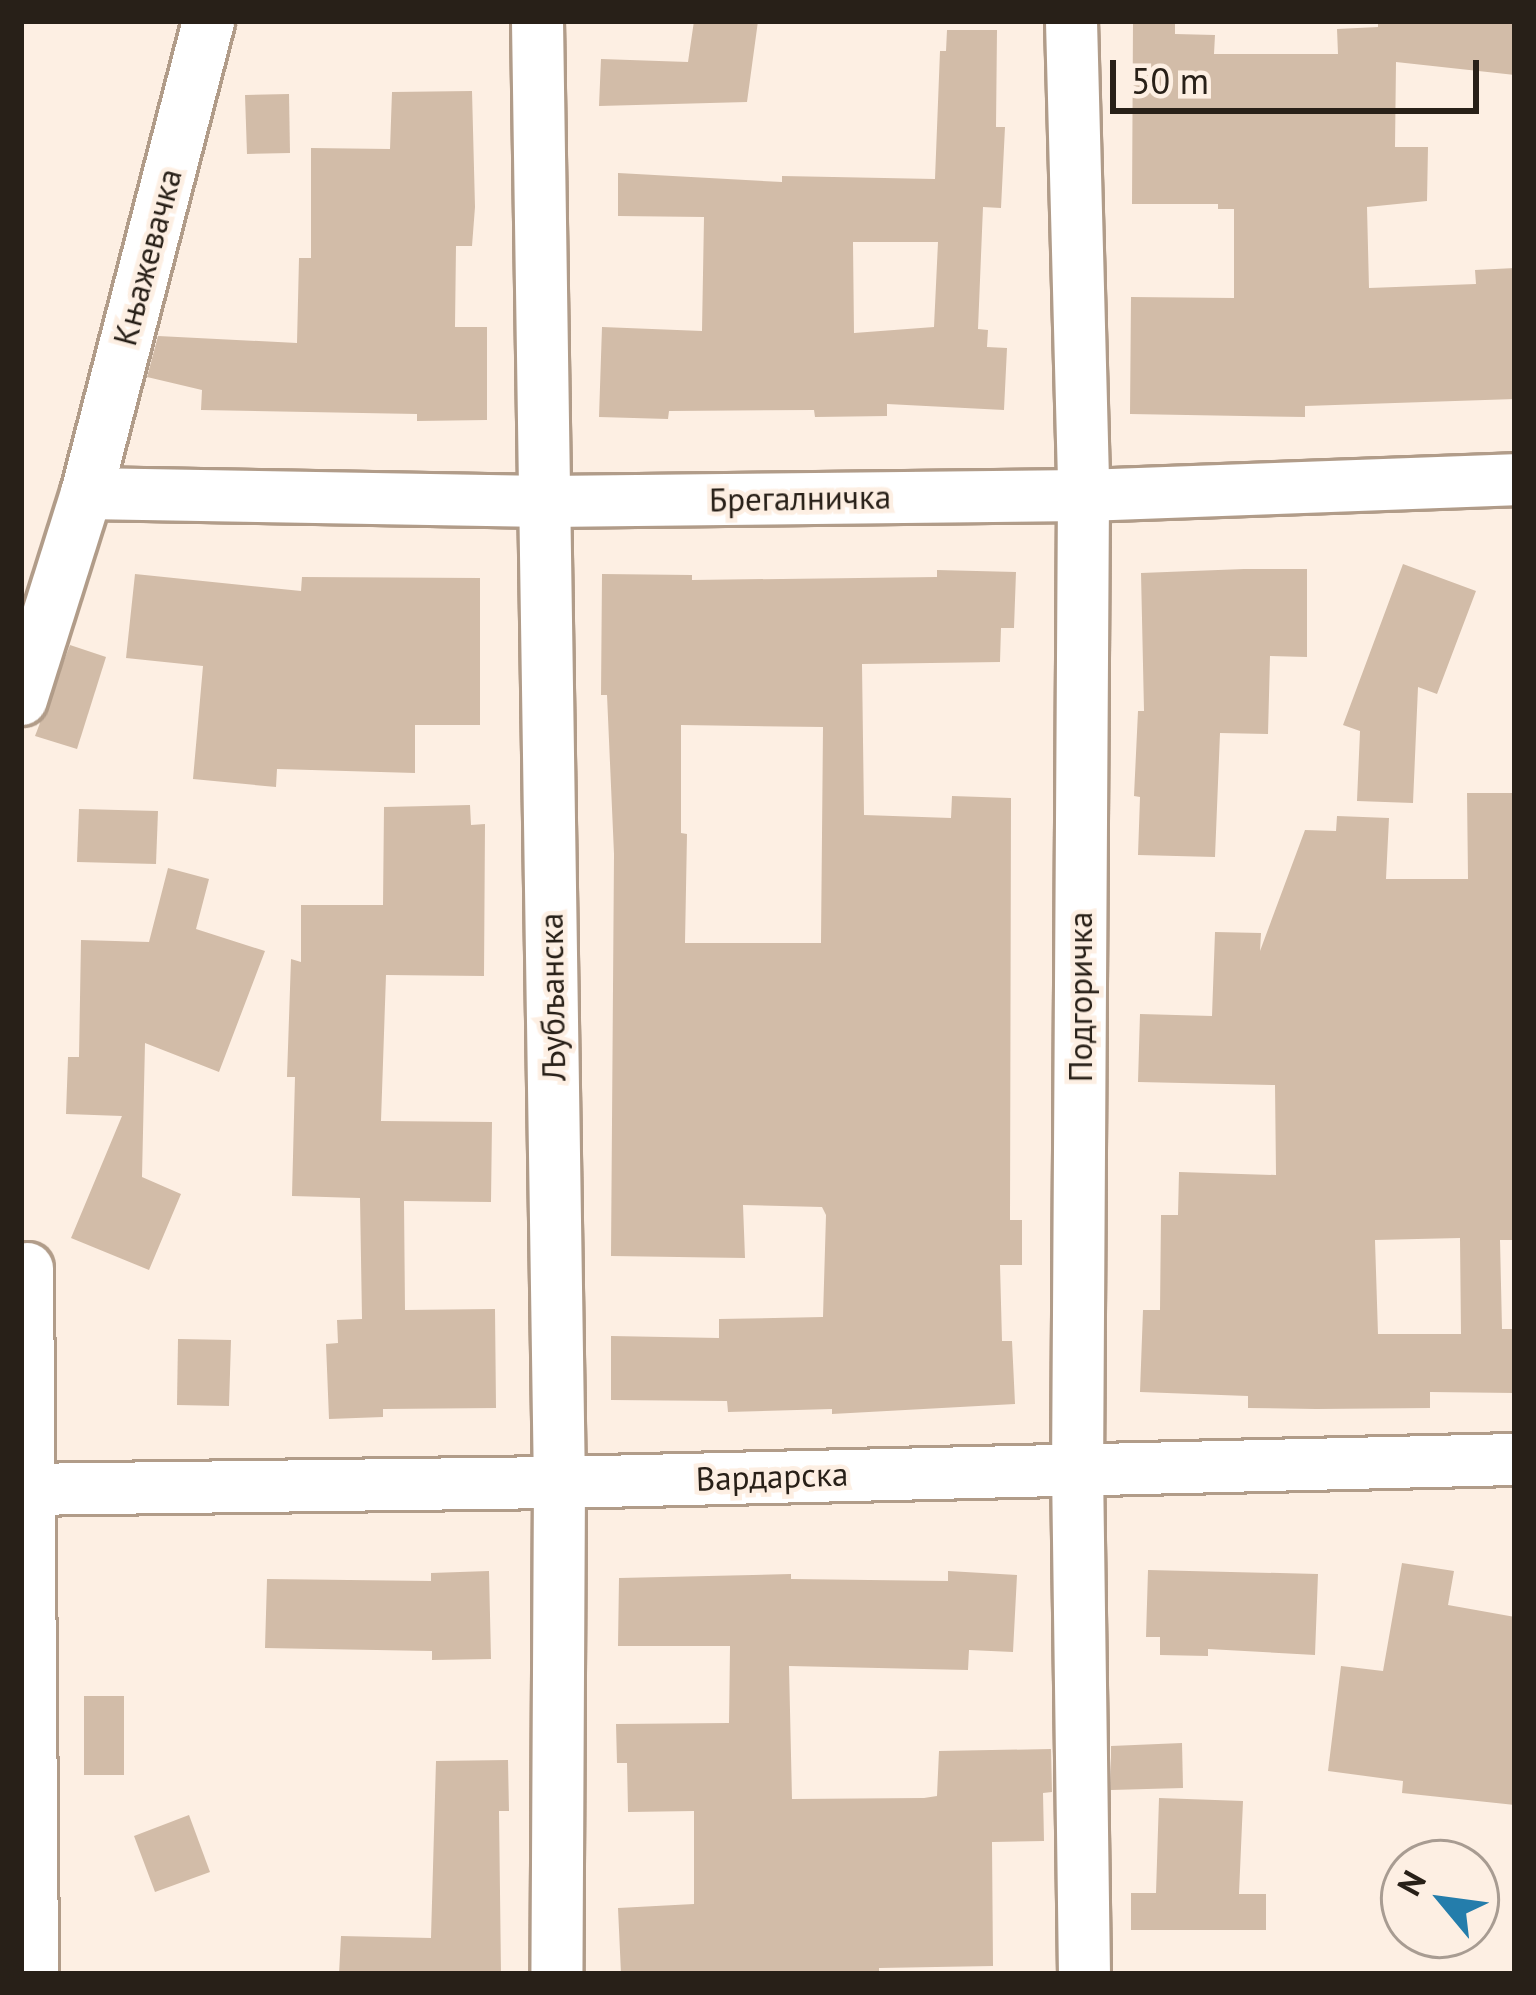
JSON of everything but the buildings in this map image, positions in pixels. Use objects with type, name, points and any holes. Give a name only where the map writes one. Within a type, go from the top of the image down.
[{"type":"street","name":"Књажевачка","points":[[21,699],[86,493],[208,21]]},
{"type":"street","name":"Љубљанска","points":[[537,21],[559,1482],[556,1974]]},
{"type":"street","name":"Подгоричка","points":[[1071,21],[1083,495],[1077,1467],[1084,1974]]},
{"type":"street","name":"Брегалничка","points":[[86,493],[544,501],[1083,495],[1515,479]]},
{"type":"street","points":[[27,1268],[24,1489],[32,1974]]},
{"type":"street","name":"Вардарска","points":[[24,1489],[559,1482],[1515,1459]]}]
